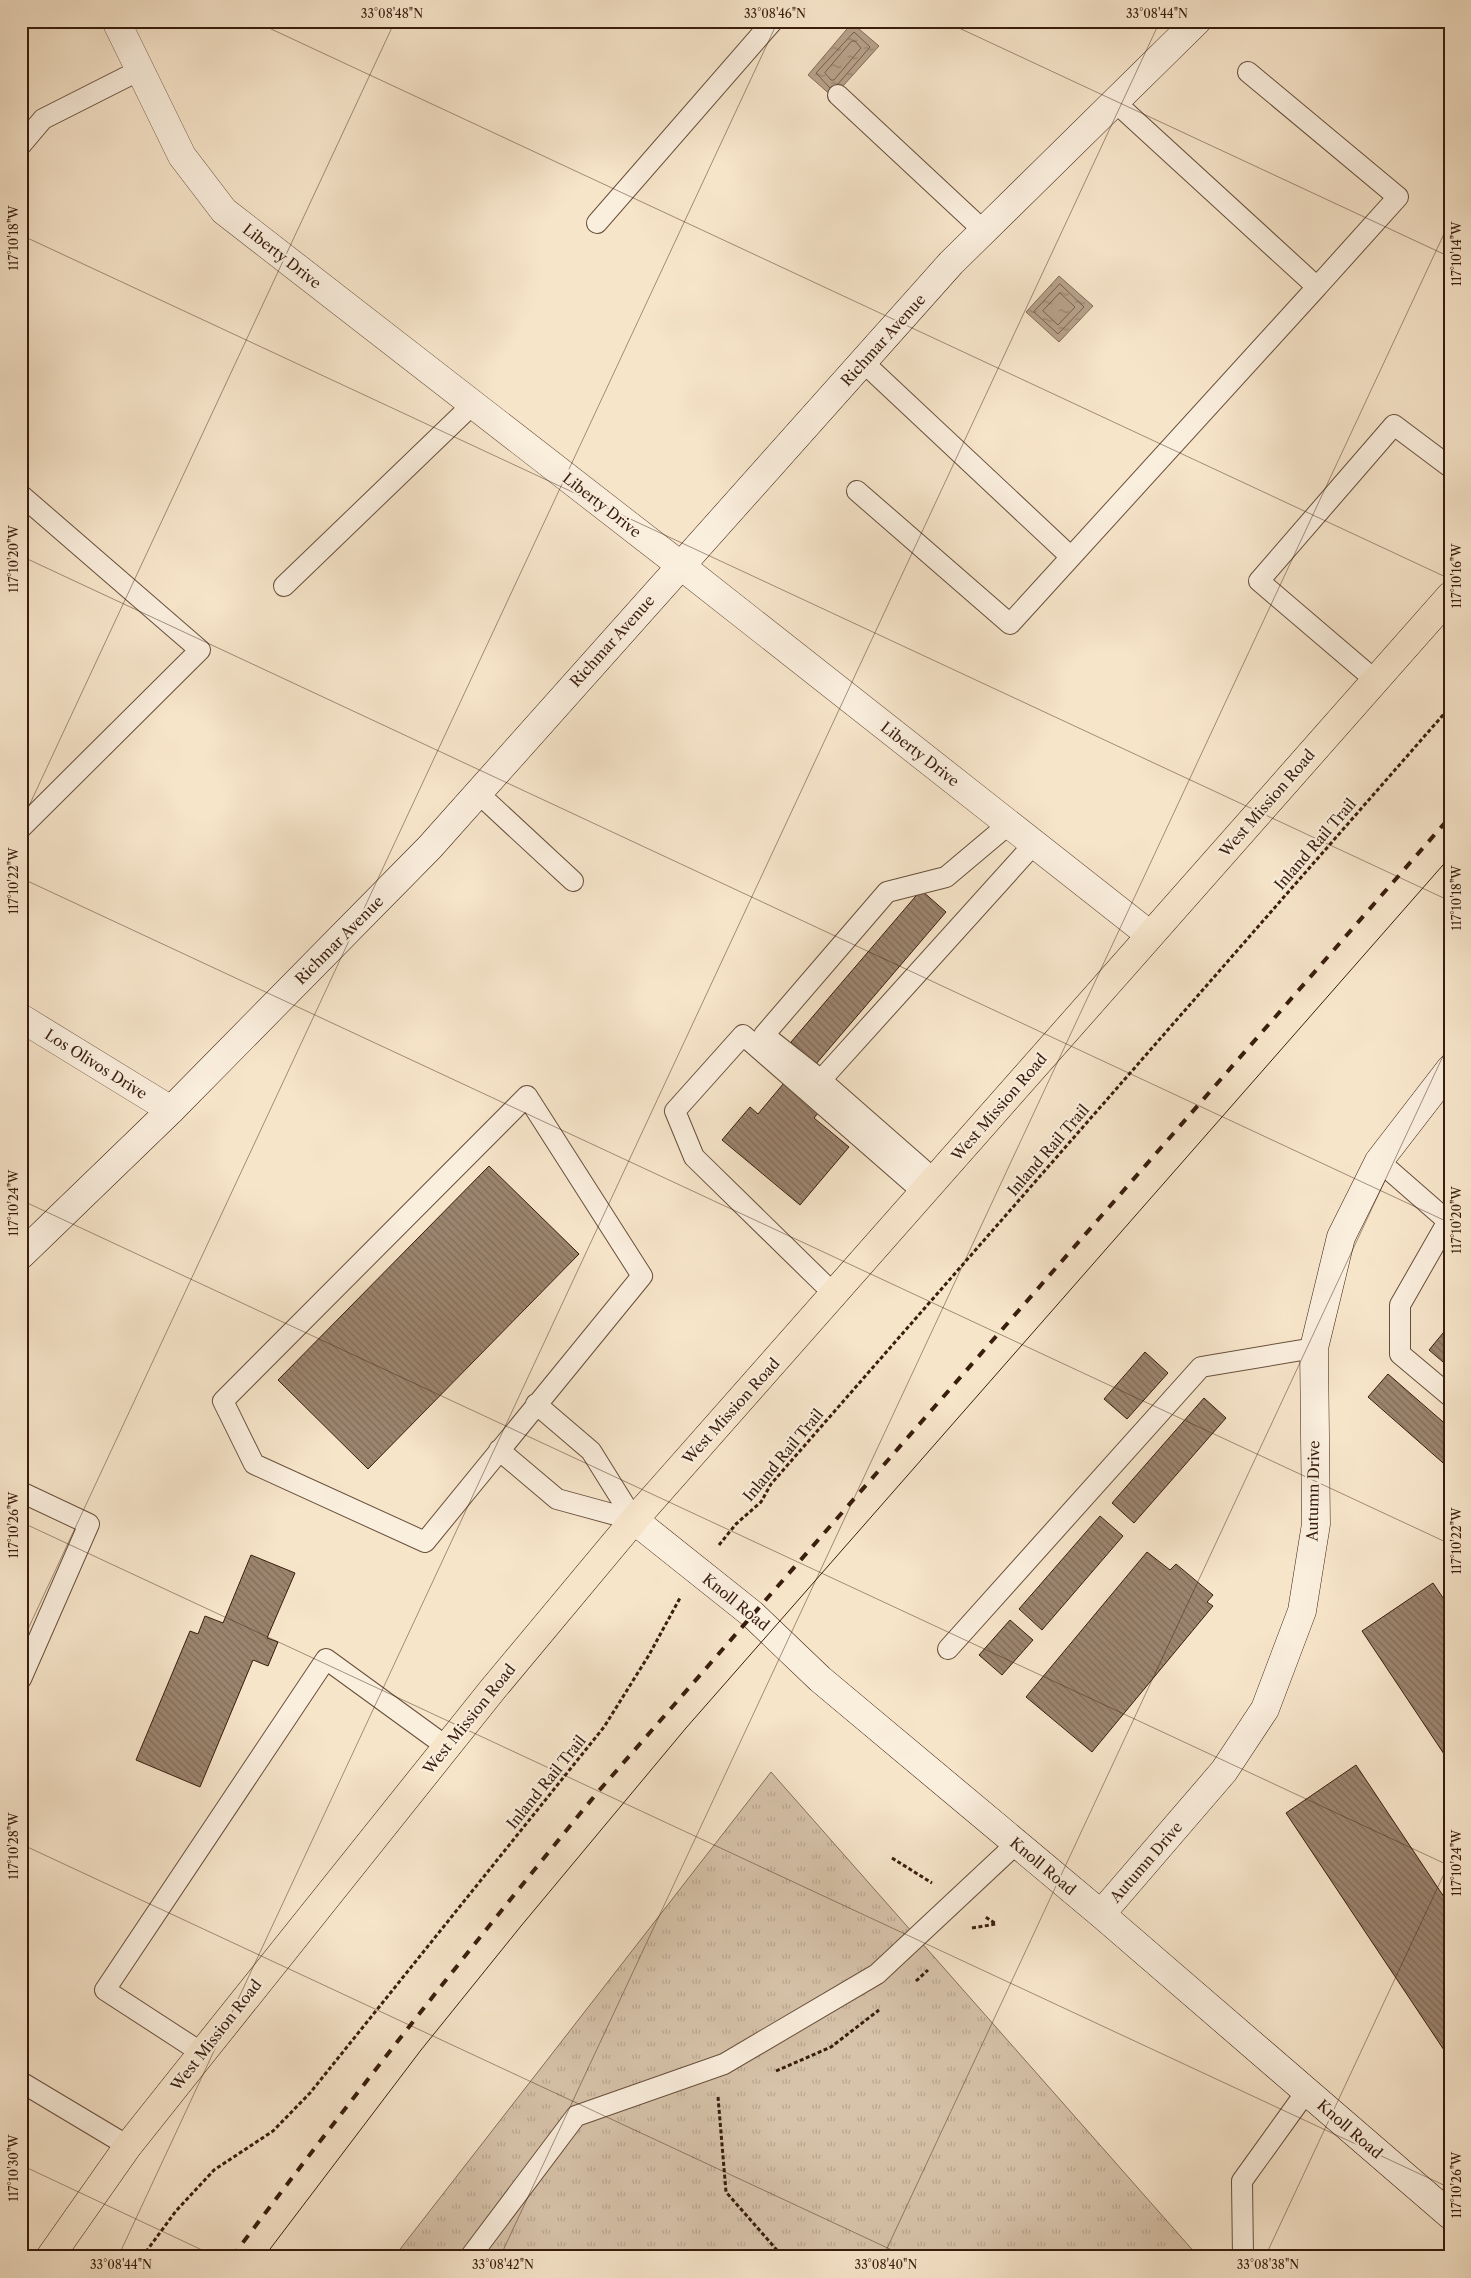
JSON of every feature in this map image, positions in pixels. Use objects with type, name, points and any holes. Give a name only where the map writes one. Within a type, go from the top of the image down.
[{"type":"main road","name":"West Mission Road","points":[[50,2257],[128,2146],[202,2052],[447,1747],[634,1520],[835,1295],[1450,596]]},
{"type":"street","name":"Liberty Drive","points":[[116,21],[182,156],[224,212],[680,565],[1150,935]]},
{"type":"street","name":"Richmar Avenue","points":[[21,1255],[171,1110],[430,847],[680,565],[952,263],[1197,21]]},
{"type":"street","name":"Los Olivos Drive","points":[[21,1018],[171,1110]]},
{"type":"street","name":"Autumn Drive","points":[[1101,1914],[1224,1771],[1265,1709],[1302,1611],[1316,1524],[1314,1348],[1341,1237],[1379,1161],[1450,1069]]},
{"type":"street","name":"Knoll Road","points":[[634,1520],[772,1631],[820,1679],[1101,1914],[1450,2215]]},
{"type":"lane","points":[[597,223],[773,21]]},
{"type":"lane","points":[[21,145],[43,119],[140,70]]},
{"type":"lane","points":[[857,491],[1010,624],[1398,198],[1248,72]]},
{"type":"lane","points":[[838,94],[984,231]]},
{"type":"lane","points":[[1115,102],[1318,287]]},
{"type":"lane","points":[[863,362],[1072,557]]},
{"type":"lane","points":[[284,586],[473,404]]},
{"type":"lane","points":[[1375,680],[1259,581],[1394,425],[1450,467]]},
{"type":"lane","points":[[21,828],[200,650],[22,498]]},
{"type":"lane","points":[[478,792],[573,881]]},
{"type":"lane","points":[[929,1187],[821,1080],[764,1035],[887,892],[946,877],[1009,824]]},
{"type":"lane","points":[[821,1080],[1034,844]]},
{"type":"lane","points":[[835,1295],[694,1157],[675,1111],[742,1035],[929,1187]]},
{"type":"lane","points":[[527,1096],[642,1276],[499,1450],[425,1542],[254,1464],[223,1401],[527,1096]]},
{"type":"lane","points":[[1379,1161],[1449,1222],[1400,1305],[1400,1354],[1450,1396]]},
{"type":"lane","points":[[948,1649],[1201,1367],[1314,1348]]},
{"type":"lane","points":[[536,1404],[591,1450],[634,1520]]},
{"type":"lane","points":[[499,1450],[557,1499],[634,1520]]},
{"type":"lane","points":[[21,1492],[89,1524],[21,1679]]},
{"type":"lane","points":[[202,2052],[105,1990],[326,1659],[447,1747]]},
{"type":"lane","points":[[470,2257],[576,2116],[724,2064],[877,1974],[1016,1844]]},
{"type":"lane","points":[[21,2082],[128,2146]]},
{"type":"lane","points":[[1243,2257],[1242,2181],[1306,2092]]},
{"type":"path","name":"Inland Rail Trail","points":[[142,2257],[176,2211],[214,2170],[274,2131],[310,2092],[604,1727],[650,1655],[686,1588],[736,1524],[761,1502],[771,1484],[1450,707]]},
{"type":"path","points":[[892,1858],[996,1924],[969,1928]]},
{"type":"path","points":[[916,1982],[929,1968]]},
{"type":"path","points":[[770,2073],[831,2047],[885,2006]]},
{"type":"path","points":[[727,2092],[718,2096],[726,2192],[783,2257]]},
{"type":"green space","points":[[771,1772],[1189,2246],[1199,2257],[394,2257]]},
{"type":"water","points":[[852,23],[879,46],[833,97],[808,75]]},
{"type":"water","points":[[1059,276],[1093,306],[1059,342],[1026,312]]},
{"type":"building","points":[[921,890],[946,912],[816,1064],[791,1042]]},
{"type":"building","points":[[789,1077],[824,1106],[814,1118],[849,1147],[800,1205],[722,1140],[750,1107],[758,1114]]},
{"type":"building","points":[[489,1166],[579,1254],[368,1469],[278,1380]]},
{"type":"building","points":[[1448,1327],[1450,1328],[1450,1368],[1429,1350]]},
{"type":"building","points":[[1145,1352],[1168,1373],[1127,1419],[1104,1399]]},
{"type":"building","points":[[1388,1374],[1450,1428],[1450,1469],[1368,1397]]},
{"type":"building","points":[[1204,1398],[1226,1418],[1134,1523],[1112,1503]]},
{"type":"building","points":[[1100,1516],[1123,1536],[1042,1630],[1019,1609]]},
{"type":"building","points":[[1147,1552],[1170,1570],[1176,1564],[1213,1595],[1207,1602],[1213,1606],[1092,1752],[1026,1697]]},
{"type":"building","points":[[251,1555],[295,1573],[267,1638],[278,1642],[268,1666],[253,1660],[200,1787],[136,1760],[190,1631],[198,1634],[205,1616],[223,1623]]},
{"type":"building","points":[[1433,1583],[1450,1608],[1450,1763],[1362,1631]]},
{"type":"building","points":[[1010,1620],[1033,1640],[1002,1675],[979,1655]]},
{"type":"building","points":[[1356,1765],[1450,1906],[1450,2059],[1286,1813]]},
{"type":"tram line","points":[[264,2257],[421,2050],[521,1926],[686,1728],[1450,857]]},
{"type":"railway","points":[[232,2257],[412,2023],[597,1793],[1450,817]]}]
